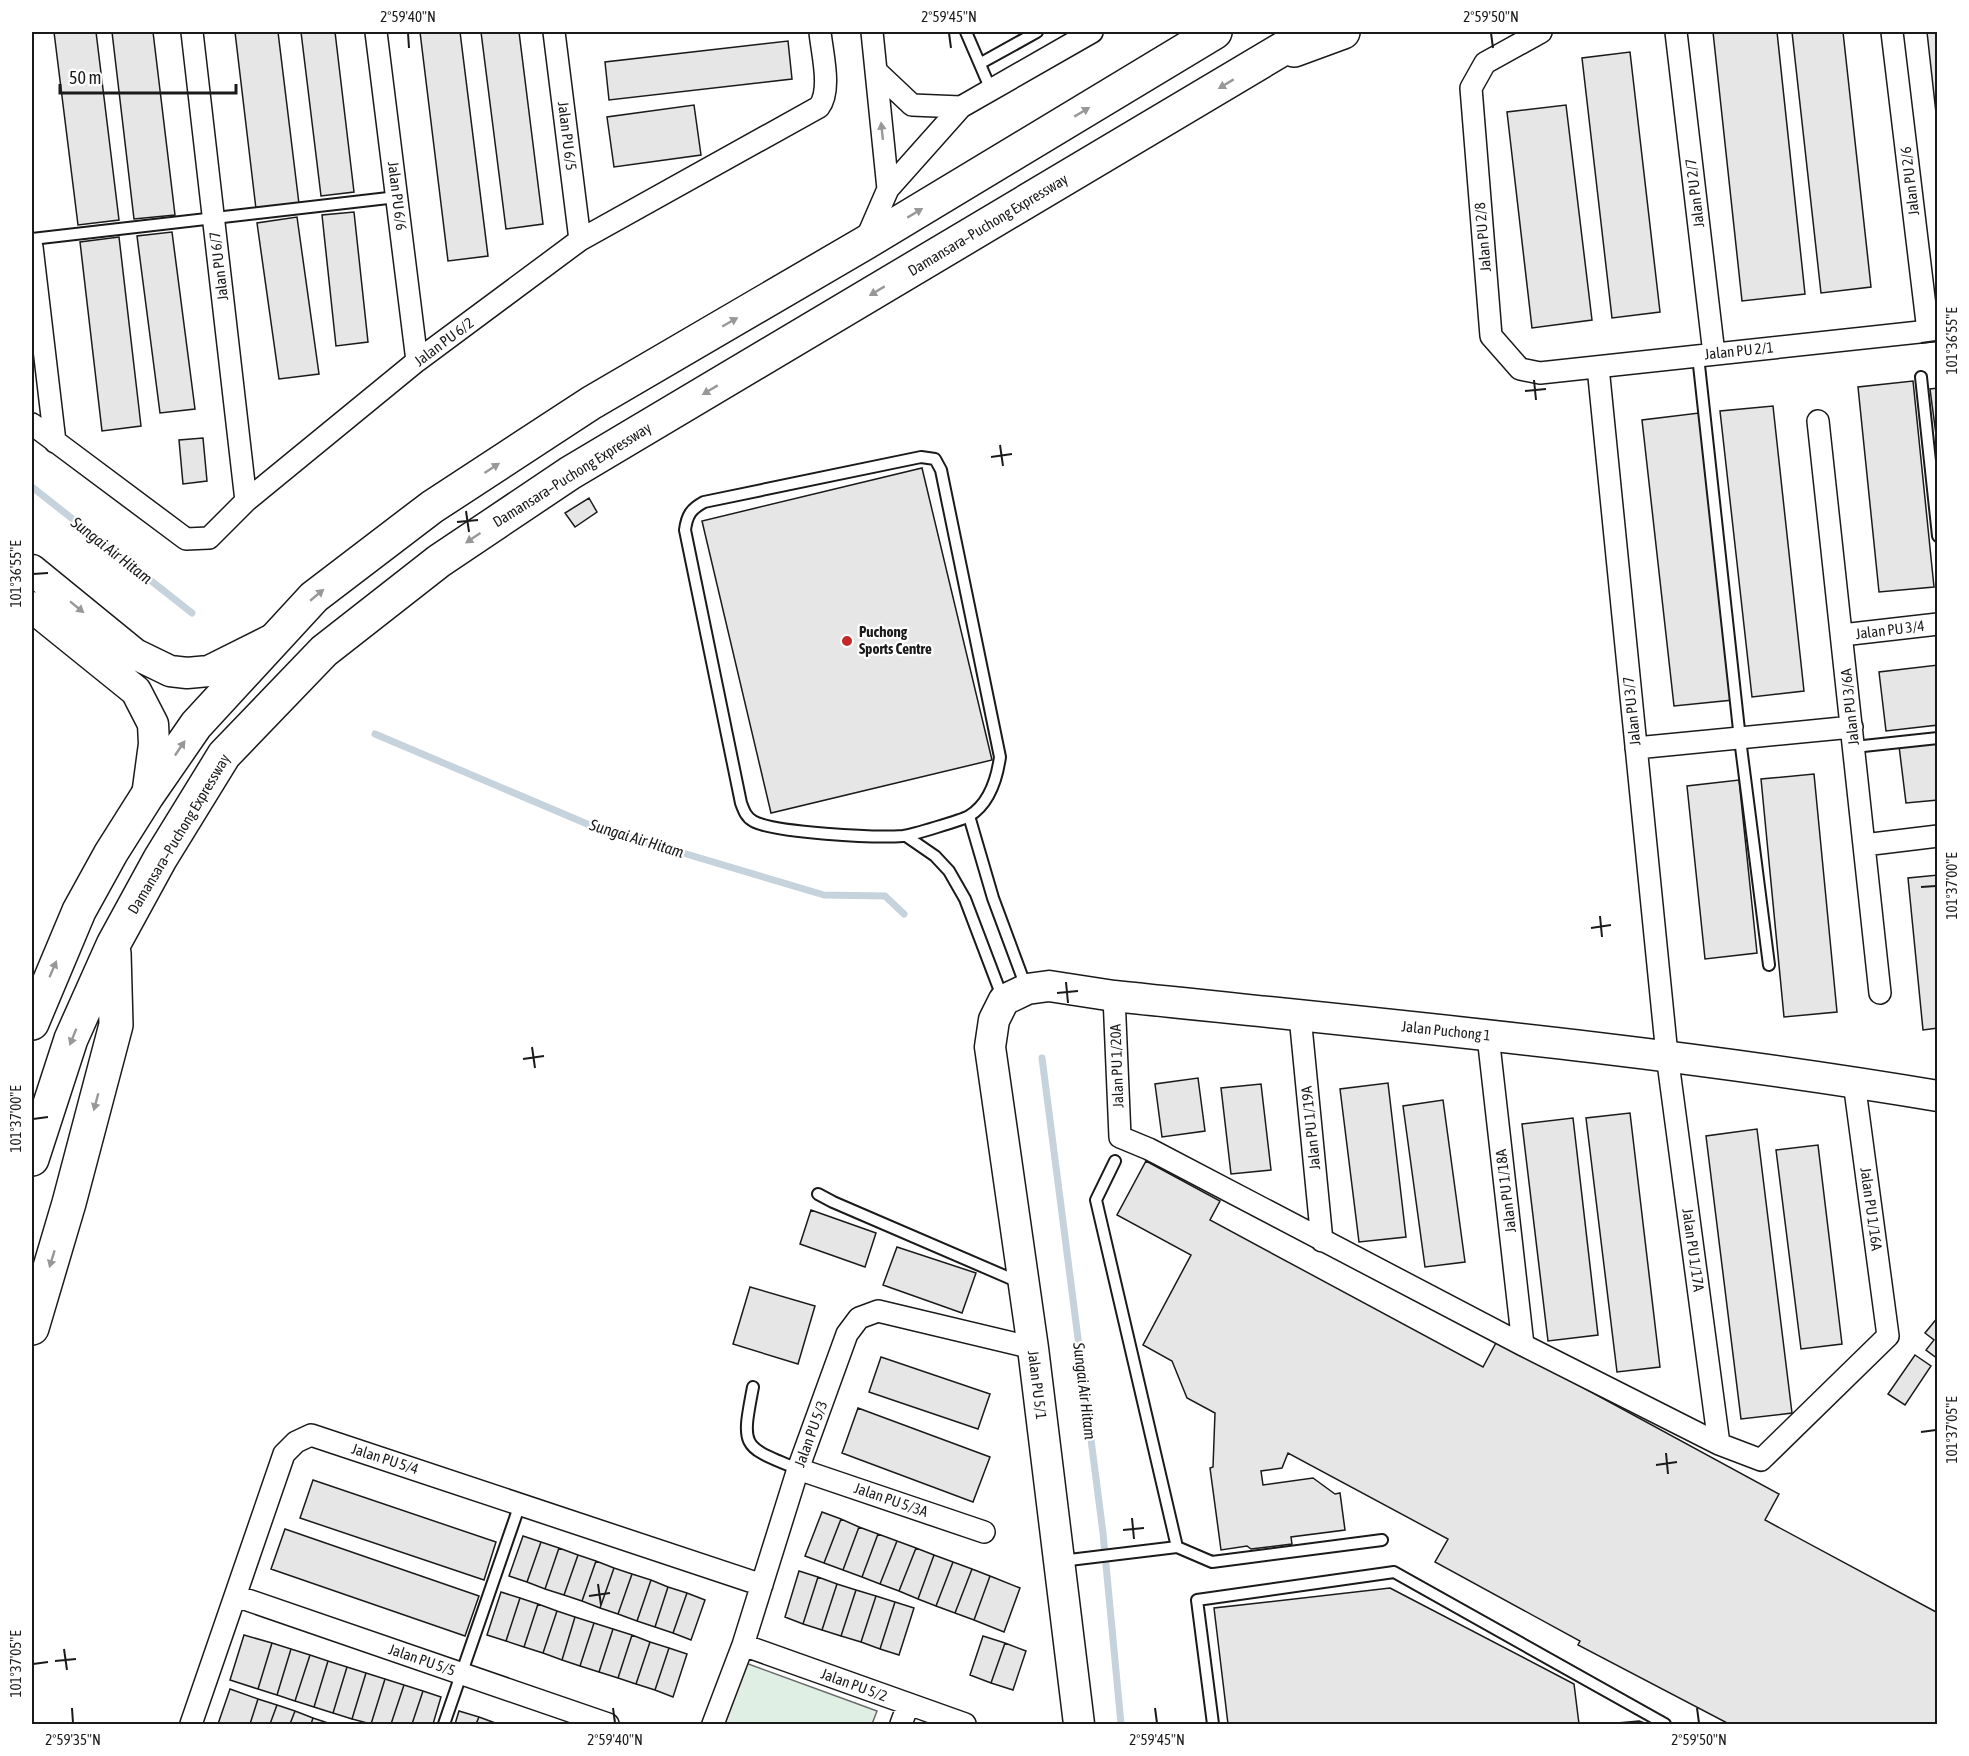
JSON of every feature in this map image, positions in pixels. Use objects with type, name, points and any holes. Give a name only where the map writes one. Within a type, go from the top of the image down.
[{"type":"highway","points":[[32,1023],[79,911],[111,853],[147,796],[196,725],[314,597],[432,507],[591,403],[865,243],[1215,32]]},
{"type":"highway","name":"Damansara–Puchong Expressway","points":[[32,1160],[71,1039],[113,945],[160,859],[224,755],[324,651],[439,561],[570,473],[1311,32]]},
{"type":"highway","points":[[1262,63],[1343,32]]},
{"type":"highway","points":[[32,1328],[69,1203],[116,1025],[113,945]]},
{"type":"street","name":"Jalan PU 6/7","points":[[192,32],[246,501]]},
{"type":"street","name":"Jalan PU 6/6","points":[[376,32],[417,361]]},
{"type":"street","name":"Jalan PU 6/5","points":[[554,32],[580,240]]},
{"type":"street","name":"Jalan PU 6/2","points":[[32,424],[186,539],[209,538],[246,501],[417,361],[580,240],[819,107],[824,101],[826,88],[820,32]]},
{"type":"street","points":[[872,32],[888,189]]},
{"type":"street","points":[[865,243],[888,189],[961,107],[1092,32]]},
{"type":"street","name":"Jalan PU 2/8","points":[[1540,373],[1520,369],[1491,336],[1471,88],[1485,63],[1541,32]]},
{"type":"street","name":"Jalan PU 2/7","points":[[1676,32],[1706,355]]},
{"type":"street","name":"Jalan PU 2/6","points":[[1892,32],[1933,330]]},
{"type":"street","points":[[876,71],[912,105],[961,107]]},
{"type":"street","points":[[32,247],[55,442]]},
{"type":"street","name":"Jalan PU 2/1","points":[[1540,373],[1933,330]]},
{"type":"street","name":"Jalan PU 3/7","points":[[1598,367],[1667,1055]]},
{"type":"street","name":"Jalan PU 3/6A","points":[[1818,421],[1880,993]]},
{"type":"street","points":[[32,570],[135,654],[170,671],[187,673],[209,671],[277,637]]},
{"type":"street","points":[[32,607],[136,690],[153,724],[154,744],[147,796]]},
{"type":"street","name":"Jalan PU 3/4","points":[[1842,635],[1938,624]]},
{"type":"street","points":[[1636,748],[1740,739],[1853,737]]},
{"type":"street","points":[[1864,845],[1938,836]]},
{"type":"street","name":"Jalan Puchong 1","points":[[1015,995],[1049,986],[1114,996],[1667,1055],[1938,1096]]},
{"type":"street","name":"Jalan PU 5/1","points":[[1015,995],[994,1020],[990,1047],[1033,1348],[1072,1559],[1079,1725]]},
{"type":"street","name":"Jalan PU 1/20A","points":[[1114,996],[1120,1137],[1149,1149],[1322,1241]]},
{"type":"street","name":"Jalan PU 1/19A","points":[[1300,1016],[1322,1241]]},
{"type":"street","name":"Jalan PU 1/18A","points":[[1488,1036],[1523,1345]]},
{"type":"street","name":"Jalan PU 1/17A","points":[[1667,1055],[1719,1444]]},
{"type":"street","name":"Jalan PU 1/16A","points":[[1719,1444],[1761,1460],[1888,1336],[1854,1082]]},
{"type":"street","points":[[1322,1241],[1719,1444]]},
{"type":"street","name":"Jalan PU 5/3","points":[[713,1725],[743,1645],[798,1469],[847,1334],[859,1318],[878,1311],[1033,1348]]},
{"type":"street","name":"Jalan PU 5/4","points":[[191,1725],[284,1454],[296,1442],[311,1435],[762,1585]]},
{"type":"street","name":"Jalan PU 5/3A","points":[[798,1469],[984,1532]]},
{"type":"street","name":"Jalan PU 5/5","points":[[236,1596],[608,1725]]},
{"type":"street","name":"Jalan PU 5/2","points":[[743,1645],[904,1715],[965,1725]]},
{"type":"lane","points":[[966,32],[991,90]]},
{"type":"lane","points":[[981,63],[1037,32]]},
{"type":"lane","points":[[32,239],[397,197]]},
{"type":"lane","points":[[1706,355],[1740,739],[1769,964]]},
{"type":"lane","points":[[1921,377],[1938,536]]},
{"type":"lane","points":[[921,457],[934,459],[940,470],[1000,757],[998,775],[988,795],[969,816],[906,836],[885,836],[779,829],[754,822],[745,814],[685,530],[686,518],[693,508],[704,502],[921,457]]},
{"type":"lane","points":[[1853,737],[1938,738]]},
{"type":"lane","points":[[969,816],[993,898],[1015,995]]},
{"type":"lane","points":[[906,836],[935,856],[949,871],[1015,995]]},
{"type":"lane","points":[[1115,1161],[1096,1200],[1177,1547]]},
{"type":"lane","points":[[818,1194],[843,1207],[1024,1284]]},
{"type":"lane","points":[[753,1387],[745,1426],[748,1441],[756,1452],[798,1469]]},
{"type":"lane","points":[[444,1725],[520,1504]]},
{"type":"lane","points":[[1072,1559],[1177,1547],[1212,1562],[1382,1540]]},
{"type":"lane","points":[[1213,1725],[1197,1600],[1394,1572],[1665,1725]]},
{"type":"green space","points":[[743,1662],[877,1711],[872,1724],[721,1724]]},
{"type":"building","points":[[54,32],[96,32],[119,220],[78,225]]},
{"type":"building","points":[[112,32],[153,32],[175,215],[134,219]]},
{"type":"building","points":[[235,32],[278,32],[299,204],[256,209]]},
{"type":"building","points":[[301,32],[335,32],[354,192],[321,196]]},
{"type":"building","points":[[420,32],[460,32],[488,256],[448,261]]},
{"type":"building","points":[[481,32],[519,32],[543,224],[506,229]]},
{"type":"building","points":[[1713,32],[1777,32],[1805,294],[1742,301]]},
{"type":"building","points":[[1792,32],[1843,32],[1871,287],[1821,293]]},
{"type":"building","points":[[1927,32],[1938,32],[1938,131]]},
{"type":"building","points":[[788,41],[792,79],[609,100],[605,62]]},
{"type":"building","points":[[1630,52],[1660,312],[1612,318],[1582,58]]},
{"type":"building","points":[[694,105],[701,155],[614,167],[607,117]]},
{"type":"building","points":[[1566,105],[1592,320],[1532,328],[1507,112]]},
{"type":"building","points":[[354,212],[368,342],[336,346],[322,215]]},
{"type":"building","points":[[297,217],[319,374],[279,379],[257,223]]},
{"type":"building","points":[[172,232],[195,409],[160,413],[137,236]]},
{"type":"building","points":[[119,237],[141,426],[102,431],[80,242]]},
{"type":"building","points":[[1913,381],[1934,587],[1879,592],[1858,387]]},
{"type":"building","points":[[1938,388],[1938,450],[1930,389]]},
{"type":"building","points":[[1773,406],[1804,691],[1752,697],[1720,411]]},
{"type":"building","points":[[1699,413],[1733,700],[1674,706],[1642,420]]},
{"type":"building","points":[[203,438],[207,481],[183,484],[179,440]]},
{"type":"building","name":"Puchong Sports Centre","points":[[922,468],[992,760],[771,813],[702,521]]},
{"type":"building","points":[[589,498],[597,512],[575,527],[565,513]]},
{"type":"building","points":[[1938,665],[1938,725],[1886,731],[1879,672]]},
{"type":"building","points":[[1938,742],[1938,800],[1906,803],[1899,746]]},
{"type":"building","points":[[1814,774],[1837,1012],[1784,1017],[1761,779]]},
{"type":"building","points":[[1739,780],[1757,953],[1705,959],[1687,786]]},
{"type":"building","points":[[1938,875],[1938,1028],[1923,1030],[1908,878]]},
{"type":"building","points":[[1198,1078],[1205,1131],[1162,1137],[1155,1084]]},
{"type":"building","points":[[1388,1083],[1406,1237],[1359,1242],[1340,1089]]},
{"type":"building","points":[[1261,1084],[1271,1170],[1231,1174],[1221,1088]]},
{"type":"building","points":[[1443,1100],[1465,1262],[1425,1267],[1403,1106]]},
{"type":"building","points":[[1630,1113],[1660,1367],[1617,1372],[1586,1118]]},
{"type":"building","points":[[1573,1118],[1598,1335],[1548,1341],[1522,1124]]},
{"type":"building","points":[[1757,1129],[1792,1413],[1741,1419],[1706,1136]]},
{"type":"building","points":[[1818,1145],[1842,1344],[1801,1349],[1776,1150]]},
{"type":"building","points":[[1146,1161],[1220,1201],[1210,1220],[1483,1367],[1497,1341],[1779,1494],[1765,1520],[1938,1613],[1938,1724],[1729,1724],[1578,1645],[1580,1641],[1435,1562],[1448,1539],[1288,1453],[1282,1468],[1261,1471],[1263,1485],[1313,1478],[1335,1494],[1340,1493],[1345,1530],[1291,1537],[1292,1544],[1221,1550],[1210,1468],[1213,1467],[1215,1413],[1187,1398],[1172,1361],[1143,1345],[1191,1255],[1117,1215]]},
{"type":"building","points":[[811,1210],[876,1233],[865,1267],[800,1244]]},
{"type":"building","points":[[897,1247],[976,1273],[962,1313],[883,1285]]},
{"type":"building","points":[[750,1287],[815,1306],[798,1364],[733,1344]]},
{"type":"building","points":[[1938,1317],[1938,1359],[1926,1350],[1934,1340],[1925,1333]]},
{"type":"building","points":[[1915,1355],[1931,1366],[1905,1405],[1888,1394]]},
{"type":"building","points":[[881,1357],[990,1394],[978,1429],[869,1392]]},
{"type":"building","points":[[858,1408],[990,1457],[973,1502],[842,1453]]},
{"type":"building","points":[[313,1480],[496,1542],[484,1580],[300,1518]]},
{"type":"building","points":[[822,1512],[841,1519],[824,1563],[805,1556]]},
{"type":"building","points":[[841,1519],[859,1527],[843,1570],[824,1563]]},
{"type":"building","points":[[859,1527],[878,1534],[862,1577],[843,1570]]},
{"type":"building","points":[[285,1529],[479,1596],[465,1636],[271,1569]]},
{"type":"building","points":[[878,1534],[897,1541],[880,1584],[862,1577]]},
{"type":"building","points":[[523,1536],[541,1542],[527,1582],[509,1576]]},
{"type":"building","points":[[897,1541],[916,1548],[899,1591],[880,1584]]},
{"type":"building","points":[[541,1542],[559,1548],[545,1589],[527,1582]]},
{"type":"building","points":[[559,1548],[578,1555],[564,1595],[545,1589]]},
{"type":"building","points":[[916,1548],[934,1555],[918,1599],[899,1591]]},
{"type":"building","points":[[578,1555],[596,1561],[582,1601],[564,1595]]},
{"type":"building","points":[[934,1555],[953,1562],[936,1606],[918,1599]]},
{"type":"building","points":[[596,1561],[614,1568],[600,1608],[582,1601]]},
{"type":"building","points":[[953,1562],[972,1569],[955,1613],[936,1606]]},
{"type":"building","points":[[614,1568],[632,1574],[618,1614],[600,1608]]},
{"type":"building","points":[[972,1569],[990,1576],[974,1620],[955,1613]]},
{"type":"building","points":[[799,1571],[818,1577],[803,1624],[785,1617]]},
{"type":"building","points":[[632,1574],[651,1580],[637,1621],[618,1614]]},
{"type":"building","points":[[990,1576],[1020,1588],[1004,1632],[974,1620]]},
{"type":"building","points":[[818,1577],[837,1584],[822,1630],[803,1624]]},
{"type":"building","points":[[651,1580],[668,1587],[655,1627],[637,1621]]},
{"type":"building","points":[[837,1584],[856,1590],[841,1636],[822,1630]]},
{"type":"building","points":[[668,1587],[687,1593],[673,1633],[655,1627]]},
{"type":"building","points":[[1390,1588],[1574,1684],[1579,1724],[1228,1724],[1214,1608]]},
{"type":"building","points":[[856,1590],[876,1596],[861,1642],[841,1636]]},
{"type":"building","points":[[501,1592],[520,1598],[506,1641],[487,1635]]},
{"type":"building","points":[[687,1593],[705,1600],[691,1640],[673,1633]]},
{"type":"building","points":[[876,1596],[895,1602],[880,1649],[861,1642]]},
{"type":"building","points":[[520,1598],[538,1604],[524,1647],[506,1641]]},
{"type":"building","points":[[895,1602],[914,1608],[899,1655],[880,1649]]},
{"type":"building","points":[[538,1604],[557,1611],[543,1653],[524,1647]]},
{"type":"building","points":[[557,1611],[575,1617],[562,1660],[543,1653]]},
{"type":"building","points":[[575,1617],[594,1623],[580,1666],[562,1660]]},
{"type":"building","points":[[594,1623],[613,1629],[599,1672],[580,1666]]},
{"type":"building","points":[[613,1629],[632,1635],[618,1678],[599,1672]]},
{"type":"building","points":[[244,1635],[272,1643],[258,1689],[230,1680]]},
{"type":"building","points":[[632,1635],[650,1642],[636,1684],[618,1678]]},
{"type":"building","points":[[983,1636],[1005,1643],[991,1683],[970,1675]]},
{"type":"building","points":[[650,1642],[669,1648],[655,1690],[636,1684]]},
{"type":"building","points":[[272,1643],[291,1649],[277,1695],[258,1689]]},
{"type":"building","points":[[1005,1643],[1026,1651],[1013,1690],[991,1683]]},
{"type":"building","points":[[669,1648],[687,1654],[673,1697],[655,1690]]},
{"type":"building","points":[[291,1649],[310,1655],[295,1701],[277,1695]]},
{"type":"building","points":[[310,1655],[328,1661],[314,1707],[295,1701]]},
{"type":"building","points":[[328,1661],[347,1667],[333,1713],[314,1707]]},
{"type":"building","points":[[347,1667],[366,1673],[352,1719],[333,1713]]},
{"type":"building","points":[[366,1673],[385,1679],[371,1724],[352,1719]]},
{"type":"building","points":[[385,1679],[404,1685],[391,1724],[371,1724]]},
{"type":"building","points":[[404,1685],[423,1691],[412,1724],[391,1724]]},
{"type":"building","points":[[230,1689],[258,1699],[250,1724],[218,1724]]},
{"type":"building","points":[[423,1691],[441,1697],[433,1724],[412,1724]]},
{"type":"building","points":[[258,1699],[277,1705],[270,1724],[250,1724]]},
{"type":"building","points":[[277,1705],[295,1711],[290,1724],[270,1724]]},
{"type":"building","points":[[295,1711],[313,1718],[311,1724],[290,1724]]},
{"type":"building","points":[[459,1711],[479,1717],[476,1724],[455,1724]]},
{"type":"building","points":[[479,1717],[498,1724],[476,1724]]},
{"type":"building","points":[[313,1718],[331,1724],[311,1724]]},
{"type":"building","points":[[1639,1721],[1647,1724],[1606,1724]]},
{"type":"waterway","name":"Sungai Air Hitam","points":[[32,487],[192,613]]},
{"type":"waterway","name":"Sungai Air Hitam","points":[[375,734],[592,826],[824,895],[885,896],[904,914]]},
{"type":"waterway","name":"Sungai Air Hitam","points":[[1042,1058],[1103,1533],[1121,1724]]},
{"type":"place","name":"Puchong Sports Centre","points":[[847,641]]}]
